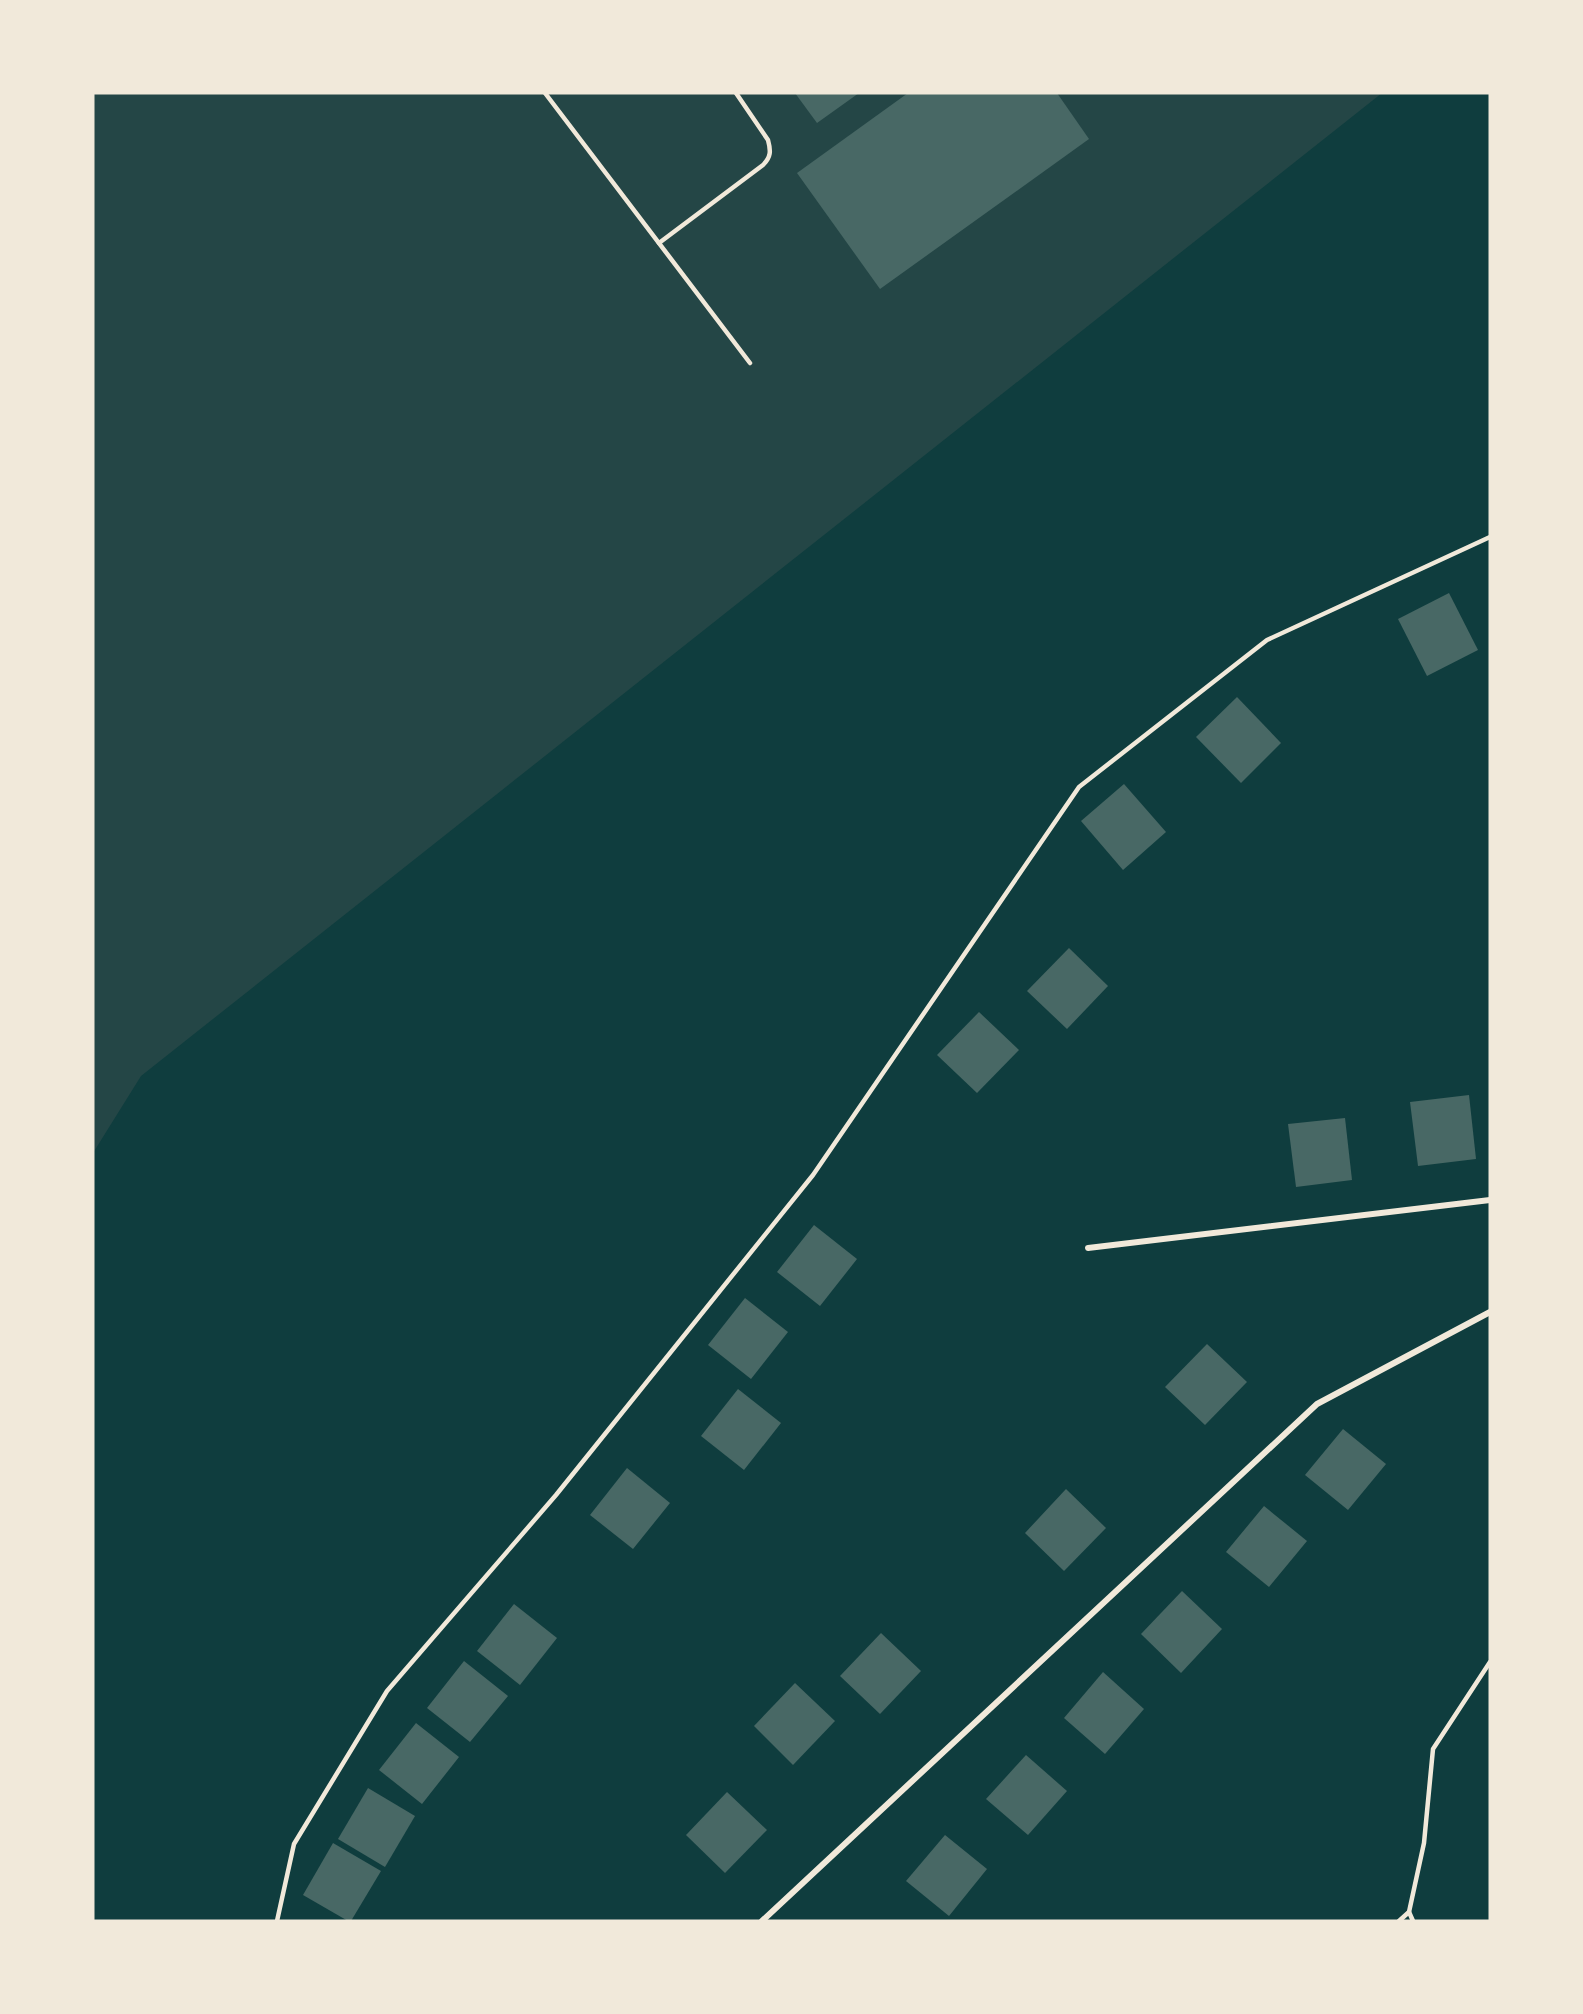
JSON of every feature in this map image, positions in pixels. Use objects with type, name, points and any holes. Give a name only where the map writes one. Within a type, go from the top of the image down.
[{"type":"street","points":[[1089,1248],[1490,1200]]},
{"type":"street","points":[[762,1921],[1317,1404],[1490,1312]]},
{"type":"lane","points":[[545,93],[750,363]]},
{"type":"lane","points":[[659,243],[763,165],[769,158],[768,140],[736,93]]},
{"type":"lane","points":[[276,1921],[294,1844],[387,1691],[556,1494],[813,1175],[1079,787],[1268,640],[1490,537]]},
{"type":"lane","points":[[1399,1921],[1409,1912],[1424,1843],[1432,1749],[1490,1662]]},
{"type":"lane","points":[[1409,1912],[1413,1921]]},
{"type":"shaded area","points":[[93,93],[1382,93],[141,1076],[93,1153]]},
{"type":"building","points":[[795,93],[859,93],[817,123]]},
{"type":"building","points":[[908,93],[1057,93],[1089,139],[880,289],[797,173]]},
{"type":"building","points":[[1449,593],[1478,650],[1427,676],[1398,619]]},
{"type":"building","points":[[1237,697],[1281,743],[1241,783],[1196,737]]},
{"type":"building","points":[[1124,784],[1166,832],[1123,870],[1081,821]]},
{"type":"building","points":[[1069,948],[1108,986],[1067,1029],[1027,991]]},
{"type":"building","points":[[979,1012],[1019,1050],[977,1093],[937,1055]]},
{"type":"building","points":[[1469,1095],[1476,1159],[1418,1166],[1410,1102]]},
{"type":"building","points":[[1345,1118],[1352,1180],[1296,1187],[1288,1124]]},
{"type":"building","points":[[814,1225],[857,1259],[820,1306],[777,1272]]},
{"type":"building","points":[[745,1298],[788,1332],[751,1379],[708,1345]]},
{"type":"building","points":[[1207,1344],[1247,1382],[1205,1425],[1165,1387]]},
{"type":"building","points":[[738,1389],[781,1423],[744,1470],[701,1436]]},
{"type":"building","points":[[1343,1429],[1386,1464],[1348,1510],[1305,1475]]},
{"type":"building","points":[[627,1468],[670,1503],[633,1549],[590,1515]]},
{"type":"building","points":[[1066,1489],[1106,1528],[1064,1571],[1025,1533]]},
{"type":"building","points":[[1264,1506],[1307,1541],[1269,1587],[1226,1552]]},
{"type":"building","points":[[1182,1591],[1222,1629],[1181,1673],[1141,1634]]},
{"type":"building","points":[[514,1604],[557,1638],[520,1685],[477,1651]]},
{"type":"building","points":[[881,1633],[921,1671],[880,1714],[840,1676]]},
{"type":"building","points":[[464,1661],[508,1696],[470,1742],[427,1708]]},
{"type":"building","points":[[1103,1672],[1144,1709],[1105,1754],[1064,1718]]},
{"type":"building","points":[[795,1683],[835,1721],[793,1765],[754,1726]]},
{"type":"building","points":[[416,1723],[459,1757],[422,1804],[379,1770]]},
{"type":"building","points":[[1026,1755],[1067,1791],[1028,1835],[986,1799]]},
{"type":"building","points":[[368,1788],[415,1816],[385,1867],[338,1839]]},
{"type":"building","points":[[727,1792],[767,1830],[725,1873],[686,1835]]},
{"type":"building","points":[[945,1835],[987,1869],[949,1916],[906,1881]]},
{"type":"building","points":[[333,1843],[381,1871],[351,1921],[303,1895]]}]
